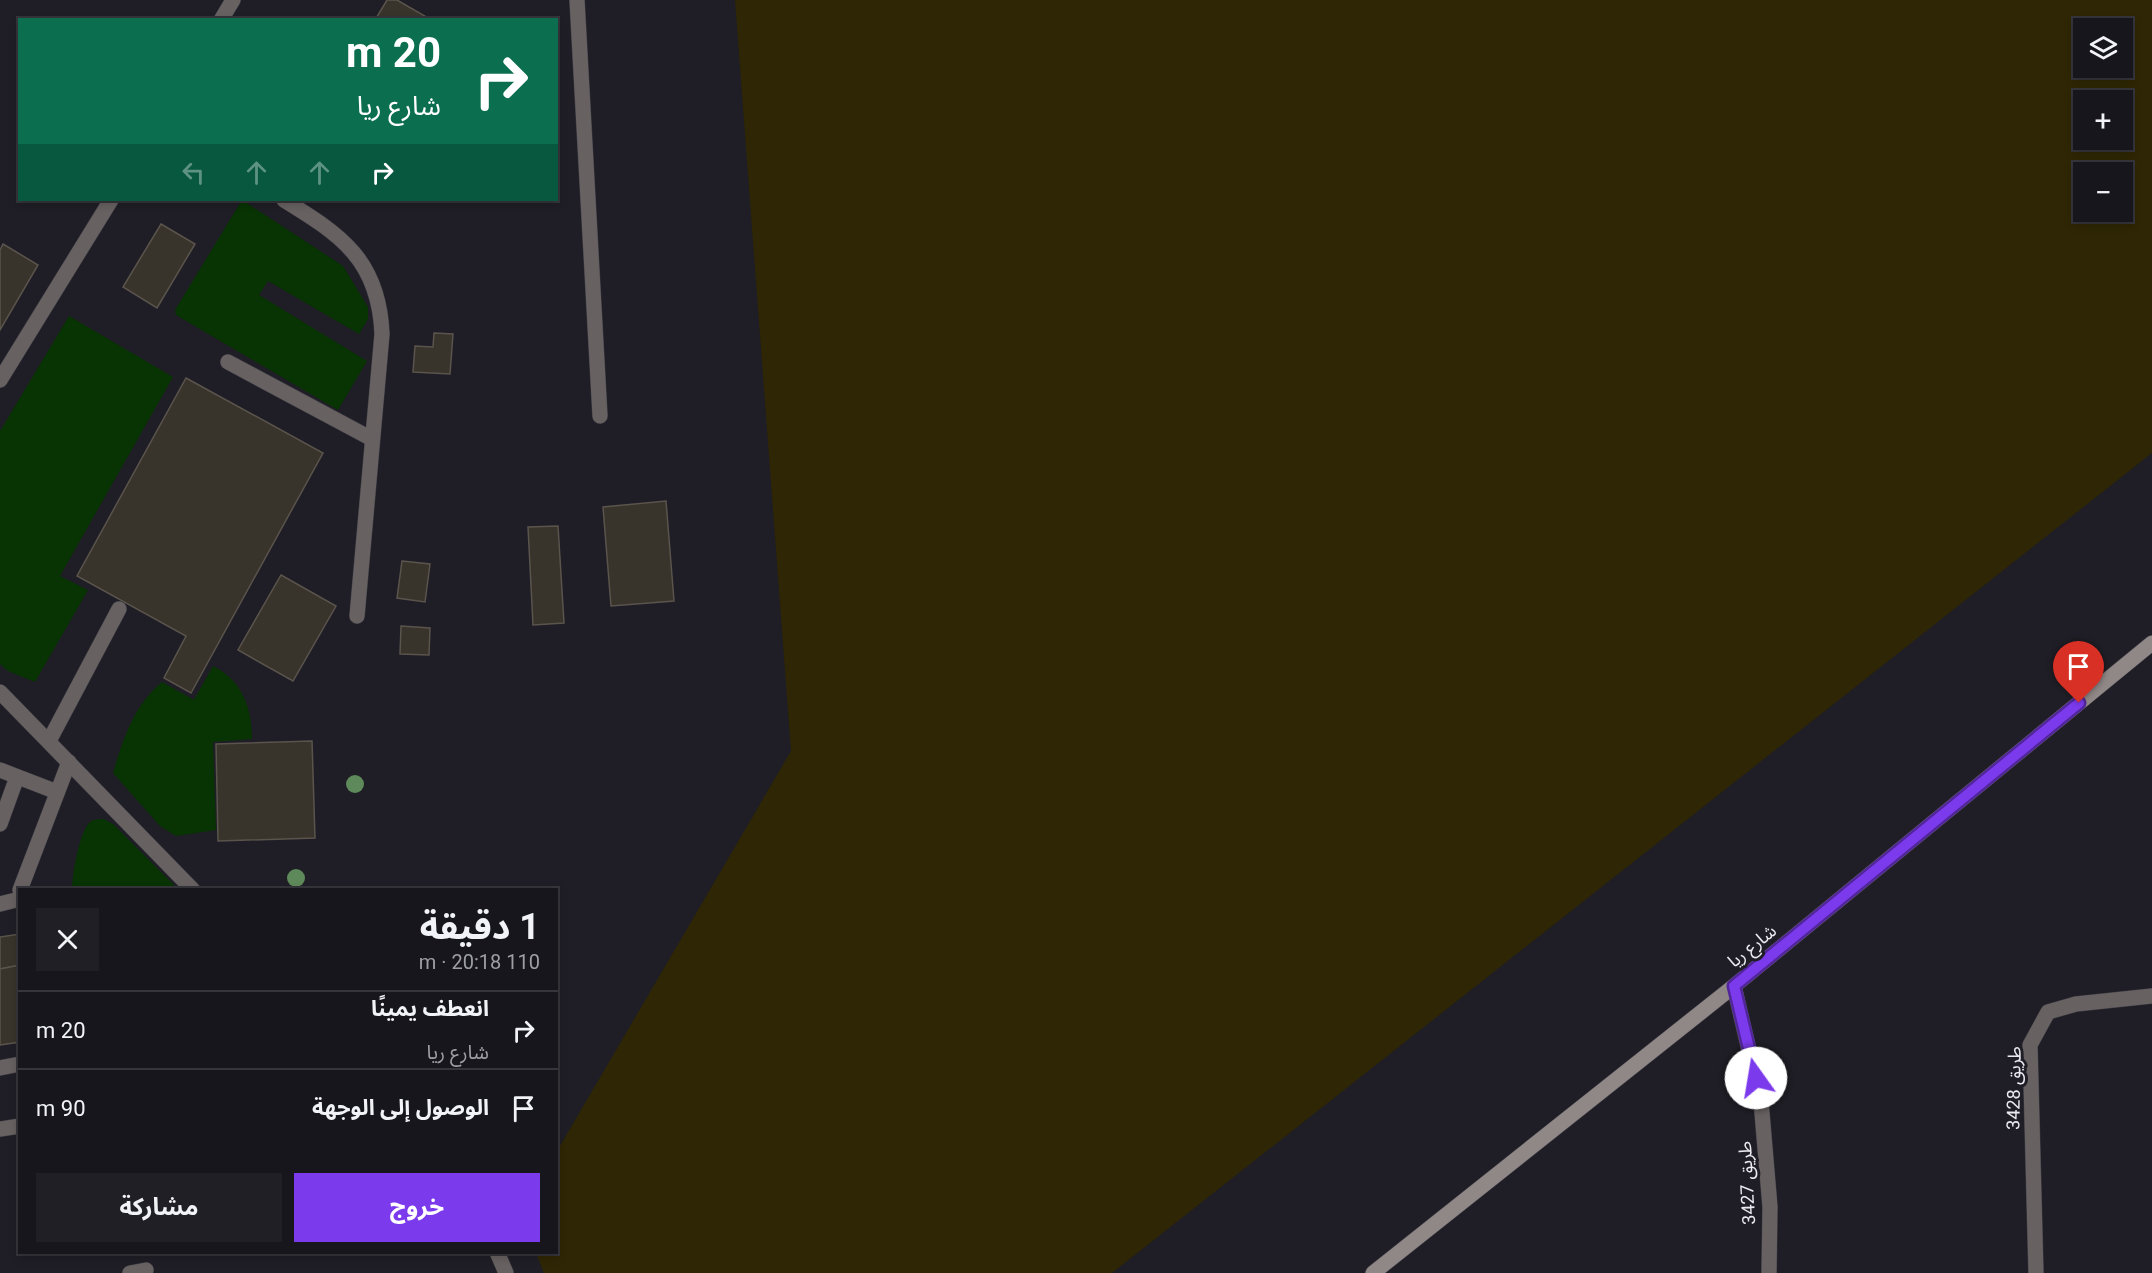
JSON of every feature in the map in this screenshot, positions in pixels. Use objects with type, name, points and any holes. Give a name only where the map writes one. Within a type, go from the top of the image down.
[{"type":"main road","name":"شارع ريا","points":[[1373,1273],[1734,986],[2152,643]]},
{"type":"street","points":[[222,18],[233,0]]},
{"type":"street","points":[[578,0],[600,416]]},
{"type":"street","points":[[0,380],[110,201]]},
{"type":"street","points":[[286,201],[342,238],[367,272],[381,312],[382,334],[357,616]]},
{"type":"street","points":[[228,362],[372,439]]},
{"type":"street","points":[[49,741],[119,609]]},
{"type":"street","points":[[0,692],[191,888]]},
{"type":"street","points":[[22,888],[69,762]]},
{"type":"street","points":[[0,770],[57,792]]},
{"type":"street","points":[[0,824],[17,777]]},
{"type":"street","points":[[0,904],[18,895]]},
{"type":"street","name":"طريق 3427","points":[[1734,986],[1761,1101],[1770,1207],[1769,1273]]},
{"type":"street","name":"طريق 3428","points":[[2036,1273],[2030,1045],[2048,1012],[2076,1004],[2152,996]]},
{"type":"street","points":[[0,1068],[18,1064]]},
{"type":"street","points":[[0,1129],[18,1126]]},
{"type":"street","points":[[498,1254],[506,1273]]},
{"type":"street","points":[[130,1273],[146,1270]]},
{"type":"green space","points":[[241,201],[244,201],[343,266],[368,307],[368,319],[359,334],[268,281],[259,295],[367,361],[338,410],[176,315],[175,310]]},
{"type":"green space","points":[[69,316],[173,377],[60,576],[88,590],[35,682],[8,671],[0,664],[0,431]]},
{"type":"green space","points":[[213,666],[232,680],[244,697],[250,717],[252,739],[213,742],[216,830],[176,836],[160,826],[113,773],[131,723],[152,691],[162,682],[194,700]]},
{"type":"green space","points":[[104,819],[113,824],[177,888],[73,888],[77,853],[83,835],[90,822]]},
{"type":"sand","points":[[735,0],[2152,0],[2152,453],[1112,1273],[544,1273],[536,1254],[558,1254],[558,1149],[791,751]]},
{"type":"building","points":[[387,0],[397,0],[428,18],[376,18]]},
{"type":"building","points":[[161,224],[195,244],[157,308],[123,287]]},
{"type":"building","points":[[3,244],[38,265],[0,330],[0,250]]},
{"type":"building","points":[[434,333],[453,334],[450,374],[413,372],[415,346],[433,347]]},
{"type":"building","points":[[186,378],[323,453],[191,693],[164,678],[186,636],[77,576]]},
{"type":"building","points":[[666,501],[674,601],[611,606],[603,507]]},
{"type":"building","points":[[558,526],[564,623],[533,625],[528,527]]},
{"type":"building","points":[[402,561],[430,564],[425,602],[397,598]]},
{"type":"building","points":[[281,575],[336,606],[293,681],[238,650]]},
{"type":"building","points":[[401,626],[430,628],[429,655],[400,654]]},
{"type":"building","points":[[312,741],[315,838],[218,841],[216,744]]},
{"type":"building","points":[[18,934],[18,965],[0,969],[0,937]]},
{"type":"building","points":[[18,965],[18,1042],[0,1045],[0,969]]},
{"type":"route","points":[[1756,1078],[1734,986],[2079,703]]}]
